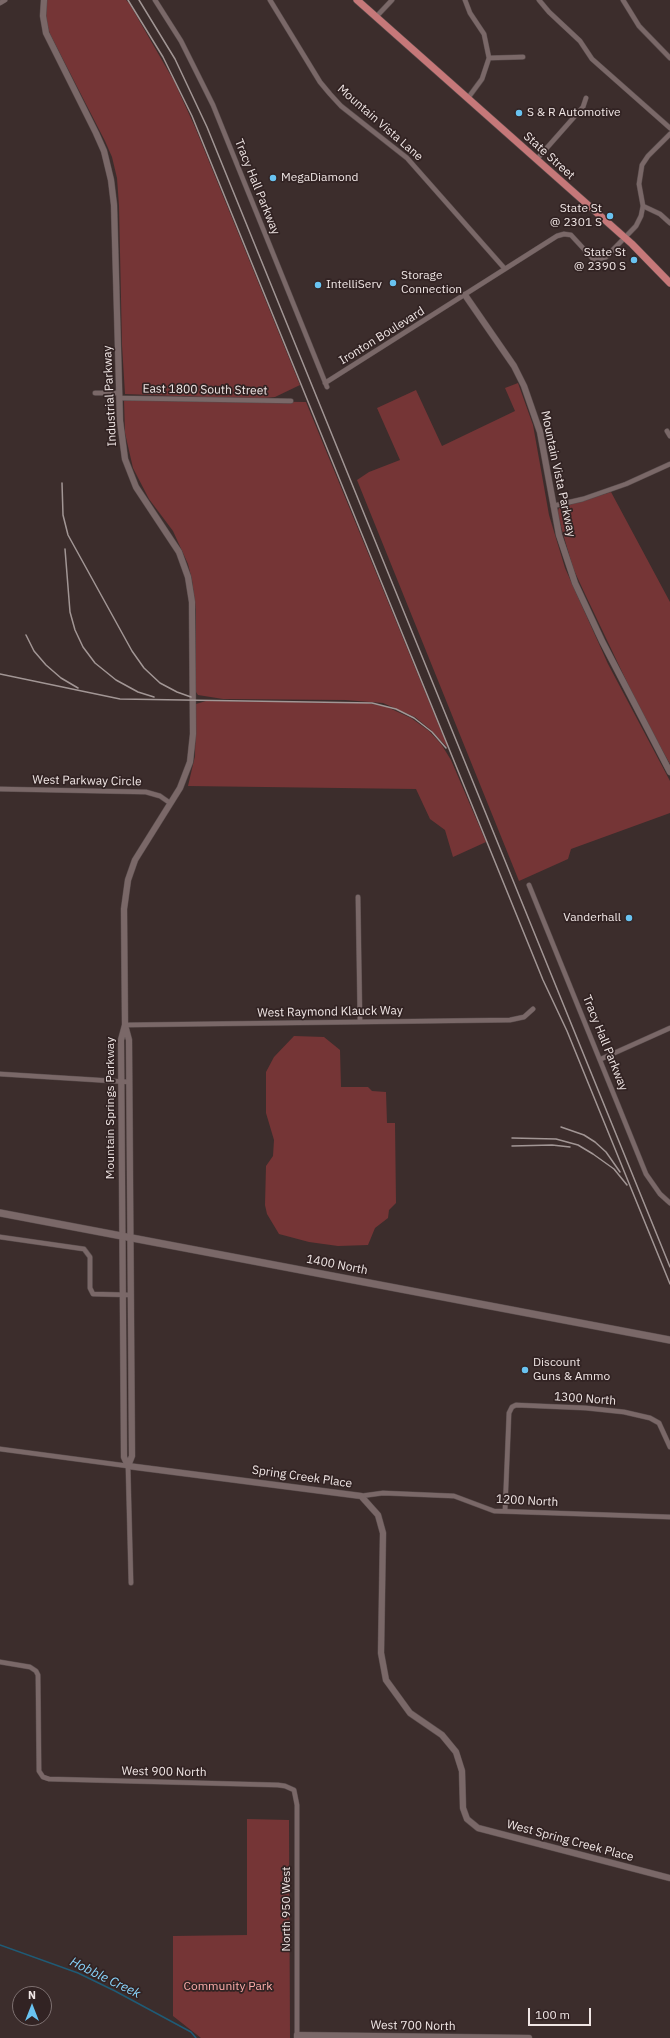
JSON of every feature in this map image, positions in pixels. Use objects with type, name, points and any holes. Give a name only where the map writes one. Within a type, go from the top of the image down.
[{"type":"main road","name":"State Street","points":[[357,0],[625,238],[670,283]]},
{"type":"main road","name":"1400 North","points":[[0,1213],[670,1340]]},
{"type":"street","points":[[0,3],[5,0]]},
{"type":"street","name":"Industrial Parkway","points":[[44,0],[42,16],[46,33],[96,133],[104,152],[111,180],[114,205],[121,432],[128,466],[140,493],[176,546],[184,563],[190,587],[192,610],[193,734],[190,762],[180,788],[138,854],[126,888],[123,917],[125,1024]]},
{"type":"street","name":"Tracy Hall Parkway","points":[[155,0],[182,41],[213,105],[326,385]]},
{"type":"street","name":"Mountain Vista Lane","points":[[270,0],[320,82],[330,94],[342,106],[399,150],[505,269]]},
{"type":"street","points":[[376,17],[392,0]]},
{"type":"street","points":[[465,0],[470,13],[484,34],[489,58],[482,79],[468,98]]},
{"type":"street","points":[[539,0],[549,12],[580,41],[592,59],[670,128]]},
{"type":"street","points":[[623,0],[639,26],[670,58]]},
{"type":"street","points":[[489,58],[523,57]]},
{"type":"street","points":[[537,159],[583,107],[586,98]]},
{"type":"street","points":[[625,238],[636,226],[641,216],[643,206],[639,184],[642,165],[648,156],[670,134]]},
{"type":"street","points":[[643,206],[660,214],[670,223]]},
{"type":"street","name":"Ironton Boulevard","points":[[326,385],[557,236],[564,234],[571,235],[594,260],[606,257],[625,238]]},
{"type":"street","name":"Mountain Vista Parkway","points":[[465,295],[514,366],[524,386],[540,432],[559,535],[575,583],[602,641],[670,772]]},
{"type":"street","name":"East 1800 South Street","points":[[95,393],[119,396],[291,401]]},
{"type":"street","points":[[667,431],[670,436]]},
{"type":"street","points":[[553,506],[589,497],[626,484],[670,464]]},
{"type":"street","name":"West Parkway Circle","points":[[0,789],[146,792],[160,796],[170,803]]},
{"type":"street","name":"Tracy Hall Parkway","points":[[529,885],[601,1059],[646,1174],[660,1194],[670,1202]]},
{"type":"street","points":[[358,897],[360,1022]]},
{"type":"street","name":"West Raymond Klauck Way","points":[[125,1024],[510,1020],[524,1017],[533,1009]]},
{"type":"street","name":"Mountain Springs Parkway","points":[[125,1024],[121,1040],[122,1295],[124,1457],[128,1466],[131,1583]]},
{"type":"street","name":"Mountain Springs Parkway","points":[[125,1024],[128,1036],[131,1295],[132,1456],[128,1466]]},
{"type":"street","points":[[601,1059],[670,1028]]},
{"type":"street","points":[[0,1074],[129,1082]]},
{"type":"street","points":[[0,1237],[84,1249],[90,1257],[90,1288],[93,1294],[131,1295]]},
{"type":"street","name":"1300 North","points":[[505,1511],[509,1412],[512,1407],[519,1405],[586,1408],[624,1412],[656,1420],[661,1426],[670,1447]]},
{"type":"street","name":"Spring Creek Place","points":[[0,1449],[361,1496],[378,1515],[383,1533],[381,1653],[386,1680],[410,1713],[442,1735],[456,1752],[462,1771],[463,1808],[467,1819]]},
{"type":"street","name":"1200 North","points":[[361,1496],[382,1493],[454,1496],[494,1511],[670,1517]]},
{"type":"street","name":"West 900 North","points":[[0,1662],[33,1669],[38,1675],[40,1681],[39,1771],[43,1778],[285,1786]]},
{"type":"street","name":"North 950 West","points":[[285,1786],[296,1793],[297,1805],[297,2036]]},
{"type":"street","name":"West Spring Creek Place","points":[[467,1819],[478,1828],[670,1878]]},
{"type":"street","name":"West 700 North","points":[[297,2036],[529,2038]]},
{"type":"green space","points":[[46,0],[126,0],[129,3],[174,81],[195,127],[300,385],[275,397],[255,399],[125,394],[117,178],[112,157],[105,141],[50,34],[45,18]]},
{"type":"green space","points":[[518,383],[533,425],[549,515],[565,568],[608,664],[670,781],[670,813],[571,849],[568,859],[519,881],[357,480],[369,472],[400,460],[377,408],[416,390],[442,446],[515,411],[505,388]]},
{"type":"green space","points":[[124,400],[306,402],[448,748],[431,730],[415,717],[383,703],[345,700],[223,699],[198,695],[196,692],[196,611],[192,580],[188,564],[173,531],[149,499],[133,468],[125,433]]},
{"type":"green space","points":[[611,492],[670,602],[670,764],[645,720],[573,568],[557,513],[559,508]]},
{"type":"green space","points":[[206,701],[367,703],[387,707],[411,718],[429,731],[441,744],[451,760],[486,842],[453,857],[445,830],[430,819],[416,789],[188,786],[195,756],[196,704]]},
{"type":"green space","points":[[294,1036],[324,1037],[340,1050],[341,1087],[368,1087],[372,1091],[386,1092],[387,1123],[395,1123],[396,1203],[389,1210],[388,1218],[375,1228],[368,1245],[338,1246],[309,1242],[279,1234],[267,1214],[265,1205],[266,1166],[273,1156],[274,1140],[266,1113],[266,1072],[274,1057]]},
{"type":"green space","name":"Community Park","points":[[247,1819],[289,1820],[290,2038],[201,2038],[173,2016],[173,1936],[247,1935]]},
{"type":"waterway","name":"Hobble Creek","points":[[0,1945],[78,1973],[191,2032],[196,2038]]},
{"type":"railway","points":[[128,0],[163,57],[192,116],[543,980],[567,1031],[670,1284]]},
{"type":"railway","points":[[139,0],[175,59],[207,127],[670,1267]]},
{"type":"railway","points":[[62,483],[63,515],[68,535],[132,651],[144,668],[160,683],[177,692],[191,697]]},
{"type":"railway","points":[[65,549],[70,612],[75,630],[83,647],[95,663],[116,680],[138,692],[154,697]]},
{"type":"railway","points":[[26,635],[34,651],[46,665],[61,678],[78,688]]},
{"type":"railway","points":[[0,674],[120,699],[372,703],[396,709],[414,718],[432,732],[446,748]]},
{"type":"railway","points":[[561,1127],[584,1135],[595,1142],[606,1152],[620,1172]]},
{"type":"railway","points":[[512,1138],[556,1139],[578,1145],[614,1169],[627,1185]]},
{"type":"railway","points":[[512,1146],[552,1145],[570,1147]]},
{"type":"place","name":"S & R Automotive","points":[[519,113]]},
{"type":"place","name":"MegaDiamond","points":[[273,178]]},
{"type":"place","name":"State St @ 2301 S","points":[[610,216]]},
{"type":"place","name":"State St @ 2390 S","points":[[634,260]]},
{"type":"place","name":"Storage Connection","points":[[393,283]]},
{"type":"place","name":"IntelliServ","points":[[318,285]]},
{"type":"place","name":"Vanderhall","points":[[629,918]]},
{"type":"place","name":"Discount Guns & Ammo","points":[[525,1370]]}]
